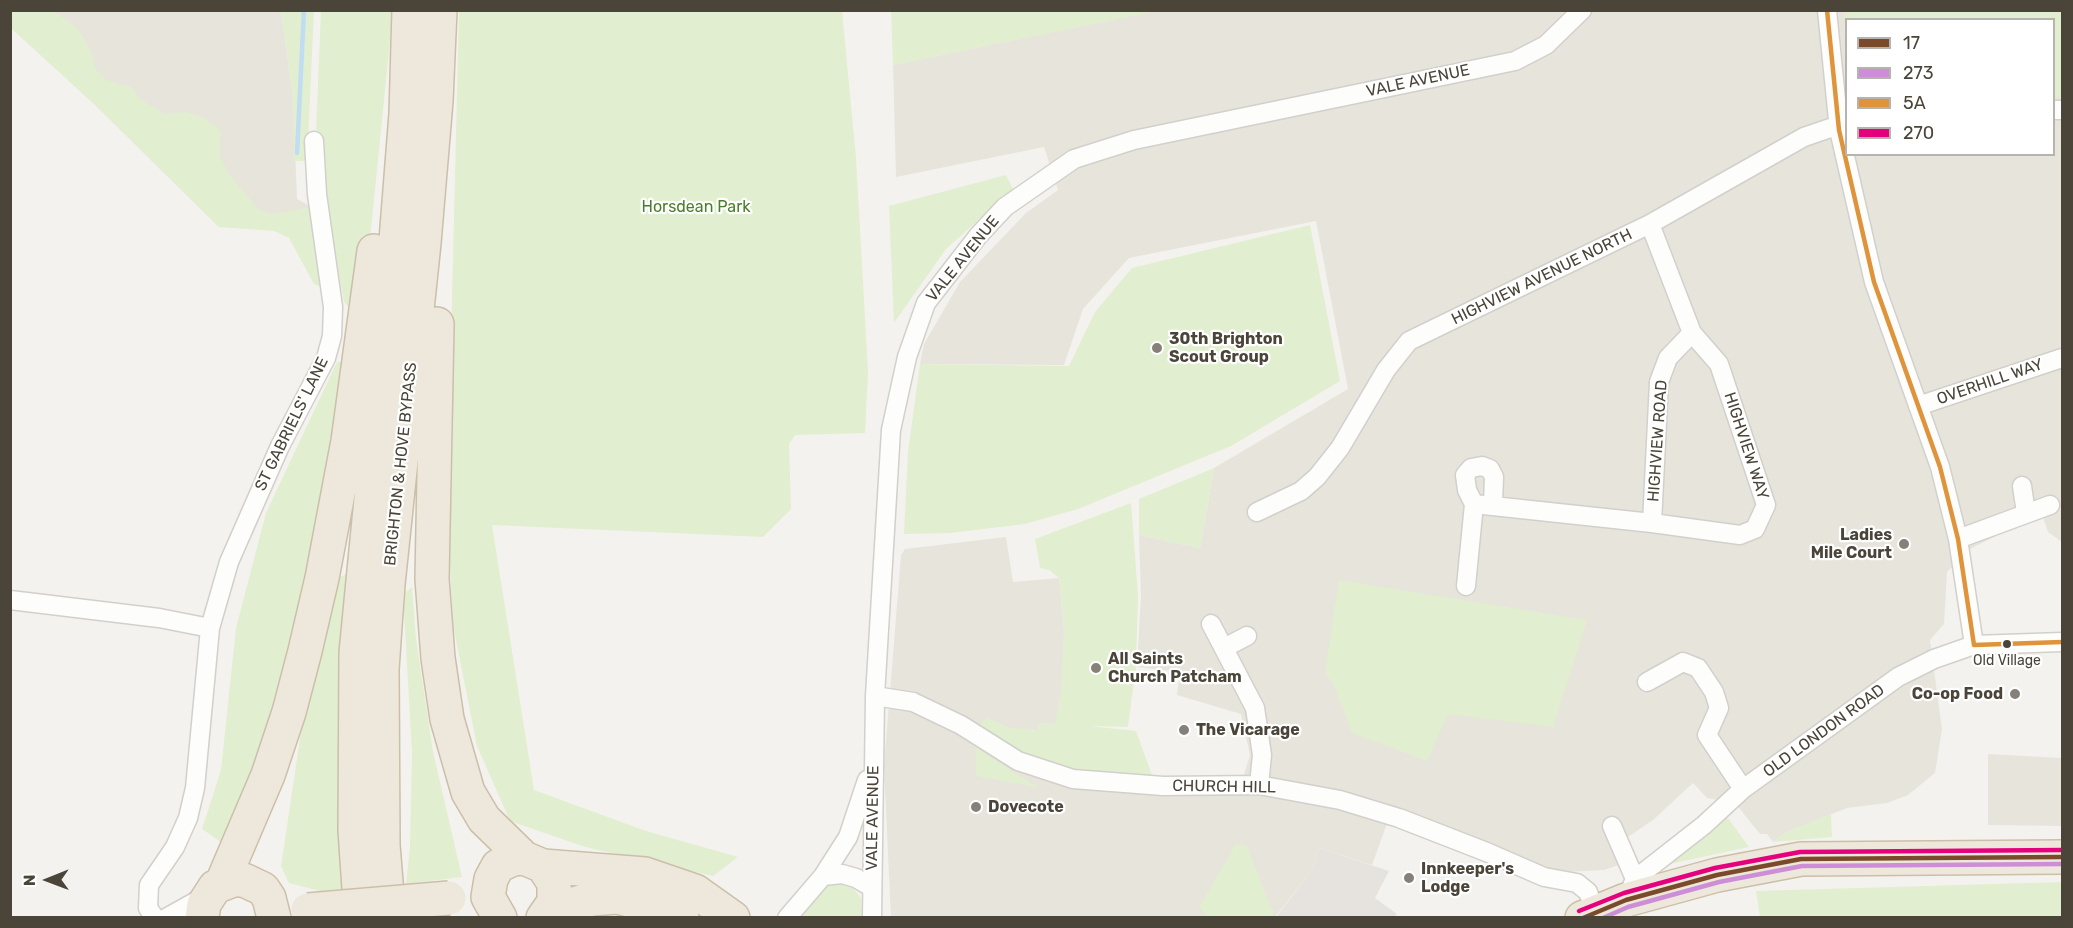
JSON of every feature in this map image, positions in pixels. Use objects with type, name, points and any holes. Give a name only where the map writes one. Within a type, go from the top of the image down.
[{"type":"highway","name":"BRIGHTON & HOVE BYPASS","points":[[388,918],[382,844],[382,669],[436,101],[419,12]]},
{"type":"highway","name":"BRIGHTON & HOVE BYPASS","points":[[361,918],[355,830],[356,653],[360,590],[395,253],[406,114],[419,12]]},
{"type":"highway","points":[[211,898],[268,775],[289,712],[322,578],[348,441],[383,174],[419,12]]},
{"type":"highway","points":[[436,101],[440,242],[432,579],[438,658],[447,719],[468,792],[484,819],[522,863],[550,873],[556,892],[557,916],[641,904],[682,918]]},
{"type":"highway","points":[[1589,914],[1631,889],[1800,859],[2062,857]]},
{"type":"highway","points":[[498,918],[489,897],[490,879],[522,863]]},
{"type":"highway","points":[[449,898],[522,863],[645,874],[695,891],[733,918]]},
{"type":"highway","points":[[211,898],[244,880],[263,890],[286,911],[449,898],[463,900],[498,918]]},
{"type":"street","name":"VALE AVENUE","points":[[872,918],[875,696],[891,430],[907,357],[926,303],[978,236],[1005,207],[1074,159],[1134,140],[1515,61],[1546,45],[1582,10]]},
{"type":"street","points":[[1827,10],[1845,147]]},
{"type":"street","name":"HIGHVIEW AVENUE NORTH","points":[[1257,512],[1305,498],[1317,477],[1340,448],[1386,370],[1409,341],[1650,224],[1804,137],[1841,128]]},
{"type":"street","name":"ST GABRIELS' LANE","points":[[155,918],[148,908],[149,885],[175,847],[188,818],[195,788],[210,628],[229,562],[280,446],[326,358],[332,336],[333,308],[317,194],[314,141]]},
{"type":"street","points":[[1847,156],[1874,282],[1940,467],[1958,539],[1974,645]]},
{"type":"street","name":"HIGHVIEW WAY","points":[[1474,504],[1493,504],[1740,535],[1755,529],[1766,505],[1719,364],[1692,333],[1650,224]]},
{"type":"street","name":"HIGHVIEW ROAD","points":[[1652,523],[1659,382],[1668,358],[1692,333]]},
{"type":"street","name":"OVERHILL WAY","points":[[1918,406],[2062,358]]},
{"type":"street","points":[[1466,586],[1474,504],[1467,490],[1465,475],[1472,468],[1482,466],[1490,469],[1494,477],[1493,504]]},
{"type":"street","points":[[2022,486],[2026,513]]},
{"type":"street","points":[[1958,539],[2050,505]]},
{"type":"street","points":[[10,600],[159,618],[210,628]]},
{"type":"street","points":[[1211,624],[1255,708],[1262,755],[1259,785]]},
{"type":"street","points":[[1224,648],[1247,636]]},
{"type":"street","name":"OLD LONDON ROAD","points":[[1631,889],[1743,789],[1898,677],[1934,659],[1974,645],[2062,642]]},
{"type":"street","points":[[1647,682],[1658,673],[1683,662],[1698,668],[1714,692],[1719,708],[1707,735],[1743,789]]},
{"type":"street","name":"CHURCH HILL","points":[[875,696],[913,702],[961,725],[1018,761],[1073,779],[1163,786],[1259,785],[1288,789],[1359,806],[1489,853],[1544,878],[1577,883],[1588,892],[1589,914]]},
{"type":"street","name":"VALE AVENUE","points":[[773,918],[787,917],[823,876],[848,837],[862,798],[874,749]]},
{"type":"street","points":[[1612,826],[1631,889]]},
{"type":"street","name":"VALE AVENUE","points":[[823,876],[842,874],[856,878],[871,887]]},
{"type":"street","points":[[166,918],[211,898]]},
{"type":"shaded area","points":[[1158,10],[2062,11],[2062,542],[2048,532],[2043,517],[2014,527],[1972,548],[1947,572],[1944,624],[1930,640],[1942,729],[1935,773],[1908,795],[1887,803],[1847,808],[1789,831],[1773,842],[1767,834],[1760,834],[1735,803],[1707,798],[1693,783],[1653,820],[1622,841],[1630,861],[1604,870],[1564,872],[1522,862],[1393,807],[1372,865],[1319,848],[1311,872],[1275,917],[891,918],[884,766],[901,555],[905,549],[1006,537],[1013,582],[1059,578],[1064,631],[1061,784],[1240,787],[1250,755],[1241,714],[1177,695],[1180,672],[1137,667],[1141,596],[1139,535],[1200,548],[1214,468],[1348,389],[1316,221],[1129,258],[1083,309],[1064,365],[920,364],[924,344],[960,282],[1026,213],[1058,190],[1044,147],[896,177],[893,65]]},
{"type":"shaded area","points":[[10,11],[281,11],[293,97],[297,199],[312,207],[219,227],[93,103],[11,28]]},
{"type":"shaded area","points":[[1988,754],[2062,758],[2062,826],[1988,825]]},
{"type":"shaded area","points":[[1319,848],[1389,871],[1375,898],[1397,914],[1393,918],[1276,917],[1311,872]]},
{"type":"green space","points":[[891,10],[1158,10],[1158,11],[893,65]]},
{"type":"green space","points":[[10,11],[55,11],[79,30],[92,53],[94,67],[106,80],[131,87],[140,99],[165,114],[186,112],[205,118],[220,130],[220,157],[229,174],[259,210],[272,214],[312,207],[324,288],[314,284],[289,238],[274,231],[219,227],[93,103],[11,28]]},
{"type":"green space","points":[[281,11],[314,11],[307,161],[294,161],[293,97]]},
{"type":"green space","points":[[321,11],[393,11],[362,319],[344,302],[327,215],[316,132]]},
{"type":"green space","name":"Horsdean Park","points":[[459,11],[842,11],[856,158],[868,372],[865,433],[795,435],[789,444],[791,509],[763,537],[492,525],[534,790],[646,831],[738,857],[713,876],[585,847],[510,821],[477,746],[453,625],[447,506]]},
{"type":"green space","points":[[1844,11],[2062,11],[2062,97],[2055,98],[2055,18],[1845,18],[1845,26]]},
{"type":"green space","points":[[1006,175],[1013,189],[946,249],[894,323],[889,206]]},
{"type":"green space","points":[[1310,225],[1340,381],[1231,446],[1078,509],[1025,524],[950,533],[904,534],[908,452],[920,364],[1069,366],[1095,312],[1132,268]]},
{"type":"green space","points":[[337,362],[350,363],[311,573],[265,744],[228,847],[202,829],[221,770],[236,628],[266,513]]},
{"type":"green space","points":[[1214,468],[1200,548],[1139,535],[1139,499]]},
{"type":"green space","points":[[1131,503],[1138,595],[1136,666],[1128,727],[1089,726],[1136,731],[1154,781],[1106,778],[1038,761],[1005,745],[979,726],[986,717],[1010,728],[1038,730],[1038,723],[1055,723],[1061,691],[1064,631],[1059,578],[1049,570],[1040,568],[1035,539]]},
{"type":"green space","points":[[347,574],[349,591],[339,694],[345,889],[320,891],[289,883],[281,866],[301,732],[335,579]]},
{"type":"green space","points":[[1339,580],[1587,620],[1553,727],[1448,714],[1427,761],[1352,733],[1334,686],[1325,673]]},
{"type":"green space","points":[[412,587],[416,639],[433,752],[462,877],[406,884],[410,848],[412,752],[403,594]]},
{"type":"green space","points":[[975,746],[1017,774],[1039,788],[976,776]]},
{"type":"green space","points":[[1725,814],[1749,847],[1665,865]]},
{"type":"green space","points":[[1831,814],[1832,837],[1773,842],[1789,831]]},
{"type":"green space","points":[[1236,844],[1247,846],[1275,917],[1207,917],[1199,907]]},
{"type":"green space","points":[[829,882],[842,882],[851,886],[861,898],[862,917],[801,918]]},
{"type":"green space","points":[[2062,882],[2062,918],[1760,917],[1756,891]]},
{"type":"waterway","points":[[297,153],[304,10]]},
{"type":"transit line","name":"5A","points":[[1827,10],[1839,130],[1874,282],[1940,467],[1958,539],[1974,645]]},
{"type":"transit line","name":"5A","points":[[1974,645],[2062,642]]},
{"type":"transit line","name":"270","points":[[1579,911],[1624,893],[1715,868],[1800,852],[2062,850]]},
{"type":"transit line","name":"17","points":[[1583,918],[1626,900],[1717,875],[1801,859],[2062,857]]},
{"type":"transit line","name":"273","points":[[1603,918],[1628,907],[1719,882],[1802,866],[2062,864]]},
{"type":"place","name":"30th Brighton Scout Group","points":[[1157,348]]},
{"type":"place","name":"Ladies Mile Court","points":[[1904,544]]},
{"type":"place","name":"Old Village","points":[[2007,644]]},
{"type":"place","name":"All Saints Church Patcham","points":[[1096,668]]},
{"type":"place","name":"Co-op Food","points":[[2015,694]]},
{"type":"place","name":"The Vicarage","points":[[1184,730]]},
{"type":"place","name":"Dovecote","points":[[976,807]]},
{"type":"place","name":"Innkeeper's Lodge","points":[[1409,878]]}]
